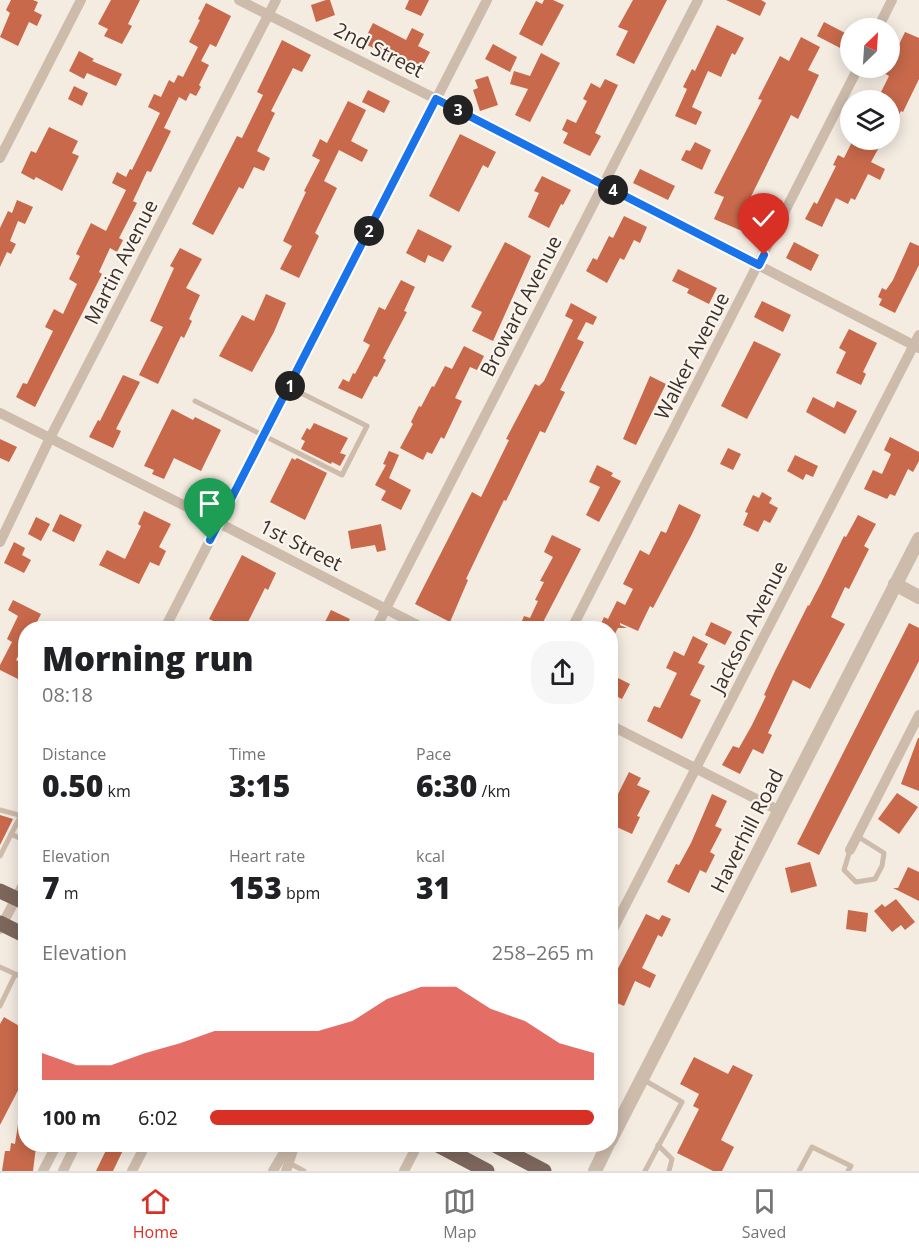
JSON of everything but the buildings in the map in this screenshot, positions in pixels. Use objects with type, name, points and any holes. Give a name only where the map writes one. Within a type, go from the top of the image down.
[{"type":"main road","points":[[0,891],[18,900]]},
{"type":"main road","points":[[1,926],[18,933]]},
{"type":"main road","points":[[451,1152],[487,1171]]},
{"type":"main road","points":[[509,1152],[544,1171]]},
{"type":"street","points":[[0,158],[81,0]]},
{"type":"street","name":"2nd Street","points":[[239,0],[916,347]]},
{"type":"street","name":"Martin Avenue","points":[[0,542],[50,438],[276,0]]},
{"type":"street","points":[[169,621],[487,0]]},
{"type":"street","name":"Broward Avenue","points":[[380,621],[698,0]]},
{"type":"street","points":[[883,18],[892,0]]},
{"type":"street","name":"Walker Avenue","points":[[576,621],[853,78]]},
{"type":"street","name":"Jackson Avenue","points":[[618,920],[916,347],[919,335]]},
{"type":"street","name":"1st Street","points":[[0,413],[409,621]]},
{"type":"street","name":"Haverhill Road","points":[[618,1127],[919,539]]},
{"type":"street","points":[[895,584],[919,597]]},
{"type":"street","points":[[850,850],[917,723]]},
{"type":"street","points":[[618,729],[780,811]]},
{"type":"street","points":[[1,926],[18,904]]},
{"type":"street","points":[[43,1171],[53,1152]]},
{"type":"street","points":[[63,1171],[72,1152]]},
{"type":"street","points":[[132,1171],[142,1152]]},
{"type":"street","points":[[404,1171],[414,1152]]},
{"type":"street","name":"Haverhill Road","points":[[595,1171],[605,1152]]},
{"type":"street","points":[[273,1171],[285,1164]]},
{"type":"lane","points":[[195,400],[263,437],[342,475],[367,426],[289,387]]},
{"type":"lane","points":[[0,810],[18,815]]},
{"type":"lane","points":[[0,856],[2,847],[18,825]]},
{"type":"lane","points":[[12,834],[18,837]]},
{"type":"lane","points":[[850,850],[844,870],[856,882],[874,879],[882,866],[884,853],[857,836]]},
{"type":"lane","points":[[0,967],[18,976]]},
{"type":"lane","points":[[0,1006],[15,975]]},
{"type":"lane","points":[[642,1079],[682,1102],[645,1171]]},
{"type":"lane","points":[[658,1145],[672,1159],[669,1171]]},
{"type":"lane","points":[[799,1171],[812,1147],[851,1166],[848,1171]]},
{"type":"lane","points":[[285,1164],[304,1171]]},
{"type":"route","points":[[210,540],[436,99],[759,265],[764,255]]}]
